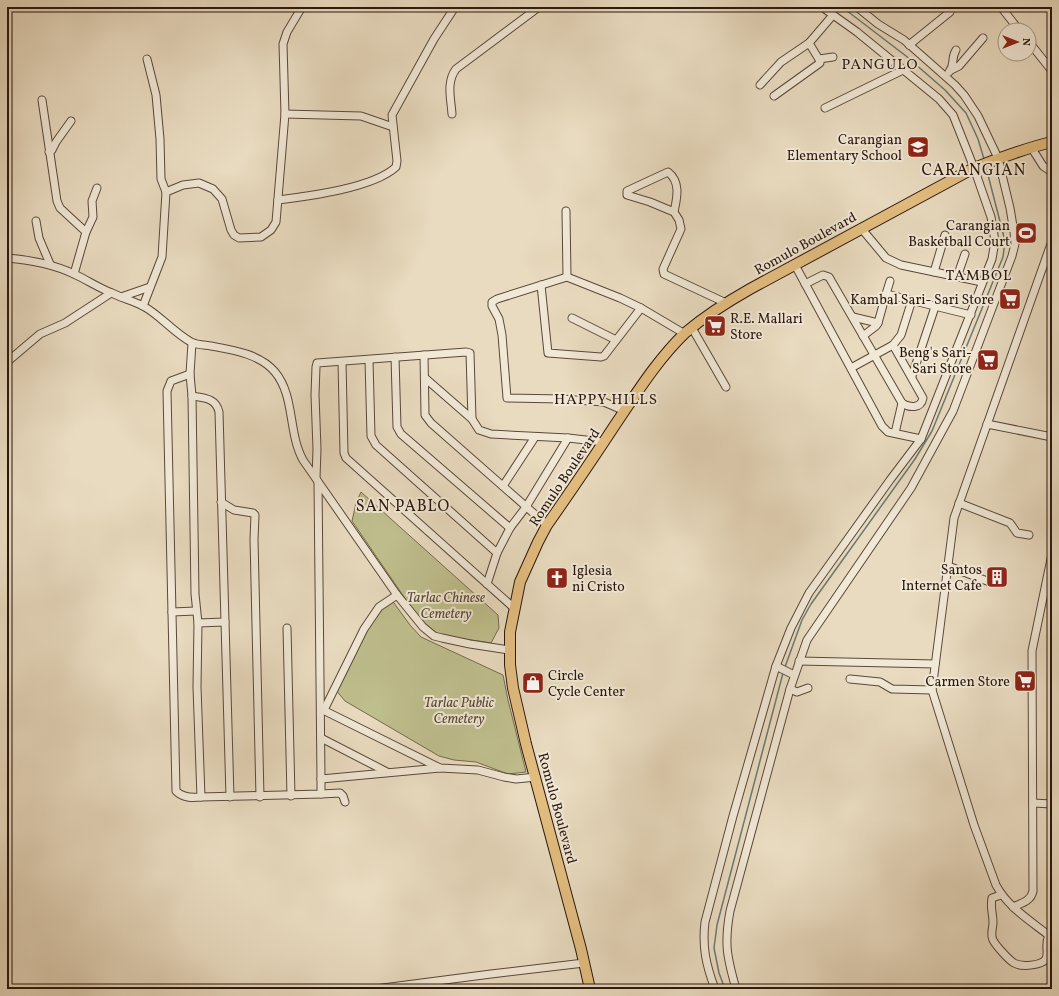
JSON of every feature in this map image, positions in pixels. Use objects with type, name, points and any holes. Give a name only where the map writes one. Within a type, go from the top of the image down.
[{"type":"highway","name":"Romulo Boulevard","points":[[590,989],[513,688],[509,650],[514,608],[521,578],[538,542],[604,442],[663,357],[688,331],[726,303],[861,228],[974,168],[1031,147],[1052,142]]},
{"type":"street","points":[[166,192],[183,185],[199,183],[213,189],[222,199],[231,230],[234,235],[239,238],[261,237],[271,230],[276,222],[286,114],[283,44],[302,7]]},
{"type":"street","points":[[278,200],[315,195],[368,182],[390,173],[396,167],[397,161],[392,115],[434,39],[455,7]]},
{"type":"street","points":[[452,114],[450,84],[451,76],[456,69],[539,7]]},
{"type":"street","points":[[715,989],[706,957],[703,939],[705,922],[733,816],[776,666],[791,628],[809,593],[890,480],[922,439],[992,259],[995,241],[991,217],[974,168],[953,116],[939,99],[857,32],[822,7]]},
{"type":"street","points":[[736,989],[728,960],[726,946],[730,911],[799,660],[807,640],[911,488],[953,411],[1012,256],[1015,244],[1010,208],[998,158],[978,116],[964,95],[946,77],[909,45],[878,24],[857,7]]},
{"type":"street","points":[[1001,7],[1013,22]]},
{"type":"street","points":[[909,45],[950,12]]},
{"type":"street","points":[[760,85],[781,62],[809,43],[833,15]]},
{"type":"street","points":[[951,70],[960,66],[983,38]]},
{"type":"street","points":[[774,96],[820,63],[809,43]]},
{"type":"street","points":[[946,77],[953,65],[952,57],[956,50]]},
{"type":"street","points":[[1037,52],[1052,70]]},
{"type":"street","points":[[819,59],[833,57]]},
{"type":"street","points":[[143,306],[162,257],[166,192],[161,179],[160,139],[156,95],[147,59]]},
{"type":"street","points":[[825,108],[903,70]]},
{"type":"street","points":[[42,100],[57,201],[60,208],[86,232]]},
{"type":"street","points":[[286,114],[361,116],[393,127]]},
{"type":"street","points":[[50,152],[70,121]]},
{"type":"street","points":[[1031,147],[1043,166],[1052,172]]},
{"type":"street","points":[[674,212],[678,196],[677,188],[668,172],[627,191],[627,195],[650,202],[674,212],[679,220],[681,229],[663,269],[664,274],[726,303]]},
{"type":"street","points":[[74,274],[86,232],[92,217],[92,201],[97,188]]},
{"type":"street","points":[[566,211],[567,277]]},
{"type":"street","points":[[36,221],[36,230],[50,264]]},
{"type":"street","points":[[861,228],[886,258],[901,265],[982,282]]},
{"type":"street","points":[[934,272],[945,236]]},
{"type":"street","points":[[1052,240],[954,518],[932,690],[974,825],[996,885],[1001,894],[1013,907],[1049,935],[1052,948]]},
{"type":"street","points":[[956,277],[965,254]]},
{"type":"street","points":[[7,258],[50,264],[74,274],[111,293],[143,306],[192,343],[233,351],[263,360],[275,372],[284,388],[299,453],[397,595],[424,627],[434,636],[470,644],[509,650]]},
{"type":"street","points":[[795,265],[882,426],[888,432],[922,439]]},
{"type":"street","points":[[806,284],[823,276],[829,277],[902,403],[911,407],[918,405],[922,402],[923,398],[912,376],[893,345]]},
{"type":"street","points":[[625,411],[604,402],[562,399],[507,398],[502,335],[499,318],[492,306],[492,302],[567,277],[620,298],[688,331],[726,387]]},
{"type":"street","points":[[863,336],[878,324],[890,281]]},
{"type":"street","points":[[540,285],[548,353],[604,356],[641,308]]},
{"type":"street","points":[[121,297],[150,287]]},
{"type":"street","points":[[7,362],[40,334],[65,323],[111,293]]},
{"type":"street","points":[[886,294],[971,315]]},
{"type":"street","points":[[851,368],[893,345],[901,335],[912,300]]},
{"type":"street","points":[[912,376],[935,307]]},
{"type":"street","points":[[853,317],[878,324]]},
{"type":"street","points":[[572,318],[616,340]]},
{"type":"street","points":[[192,343],[190,374],[192,396],[196,611],[198,623],[197,687],[201,797]]},
{"type":"street","points":[[321,794],[322,710],[315,396],[316,366],[317,364],[395,357],[466,352],[470,353],[472,419]]},
{"type":"street","points":[[424,356],[425,415],[431,423],[548,525]]},
{"type":"street","points":[[395,357],[397,427],[401,434],[510,528]]},
{"type":"street","points":[[369,360],[370,436],[376,445],[497,553]]},
{"type":"street","points":[[342,362],[344,453],[346,458],[514,608]]},
{"type":"street","points":[[190,374],[171,381],[167,391],[176,791],[181,796],[191,798],[291,796],[340,793],[344,796],[345,802]]},
{"type":"street","points":[[425,378],[472,419],[479,430],[491,434],[568,438],[604,442]]},
{"type":"street","points":[[192,396],[212,400],[218,406],[230,797]]},
{"type":"street","points":[[895,433],[902,403]]},
{"type":"street","points":[[987,424],[1052,437]]},
{"type":"street","points":[[503,486],[535,437]]},
{"type":"street","points":[[487,584],[497,553],[510,528],[526,507],[568,438]]},
{"type":"street","points":[[221,502],[234,510],[253,513],[255,515],[254,546],[260,796]]},
{"type":"street","points":[[959,503],[1010,523],[1017,533],[1029,535]]},
{"type":"street","points":[[1013,907],[1029,900],[1032,897],[1033,891],[1032,651],[1052,554]]},
{"type":"street","points":[[948,566],[987,581]]},
{"type":"street","points":[[322,710],[364,629],[379,607],[397,595]]},
{"type":"street","points":[[172,612],[196,611]]},
{"type":"street","points":[[198,623],[225,622]]},
{"type":"street","points":[[287,628],[291,796]]},
{"type":"street","points":[[799,660],[935,664]]},
{"type":"street","points":[[776,666],[794,676]]},
{"type":"street","points":[[850,679],[880,682],[892,689],[932,690]]},
{"type":"street","points":[[790,689],[797,692],[808,688]]},
{"type":"street","points":[[322,710],[440,768]]},
{"type":"street","points":[[321,738],[387,772]]},
{"type":"street","points":[[321,779],[440,768],[478,770],[516,779],[536,777]]},
{"type":"street","points":[[1033,803],[1052,804]]},
{"type":"street","points":[[1001,894],[992,898],[991,905],[993,922],[991,932],[993,941],[1015,963],[1028,965],[1039,964],[1044,961],[1047,957],[1046,945],[1049,935]]},
{"type":"street","points":[[375,989],[584,964]]},
{"type":"green space","name":"Carangian Basketball Court","points":[[1021,230],[1032,231],[1032,236],[1021,235]]},
{"type":"green space","name":"Tarlac Chinese Cemetery","points":[[361,492],[498,615],[499,628],[491,643],[439,635],[415,613],[352,521],[356,503]]},
{"type":"green space","name":"Tarlac Public Cemetery","points":[[391,599],[421,637],[503,675],[526,772],[508,774],[476,762],[454,760],[439,756],[345,701],[335,689],[380,606]]},
{"type":"waterway","points":[[842,7],[906,56],[945,90],[966,113],[978,139],[984,159]]},
{"type":"waterway","points":[[785,667],[802,620],[811,604],[915,459],[932,431],[1003,257],[1005,241],[987,171]]},
{"type":"waterway","points":[[725,989],[719,973],[714,948],[717,925],[783,673]]},
{"type":"place","name":"Carangian Elementary School","points":[[918,147]]},
{"type":"place","name":"Carangian Basketball Court","points":[[1026,233]]},
{"type":"place","name":"Kambal Sari- Sari Store","points":[[1010,299]]},
{"type":"place","name":"R.E. Mallari Store","points":[[715,326]]},
{"type":"place","name":"Beng's Sari- Sari Store","points":[[988,360]]},
{"type":"place","name":"Santos Internet Cafe","points":[[997,577]]},
{"type":"place","name":"Iglesia ni Cristo","points":[[557,578]]},
{"type":"place","name":"Carmen Store","points":[[1025,681]]},
{"type":"place","name":"Circle Cycle Center","points":[[533,683]]},
{"type":"district","name":"PANGULO","points":[[880,64]]},
{"type":"district","name":"CARANGIAN","points":[[974,169]]},
{"type":"district","name":"TAMBOL","points":[[979,275]]},
{"type":"district","name":"HAPPY HILLS","points":[[606,399]]},
{"type":"district","name":"SAN PABLO","points":[[403,505]]}]
